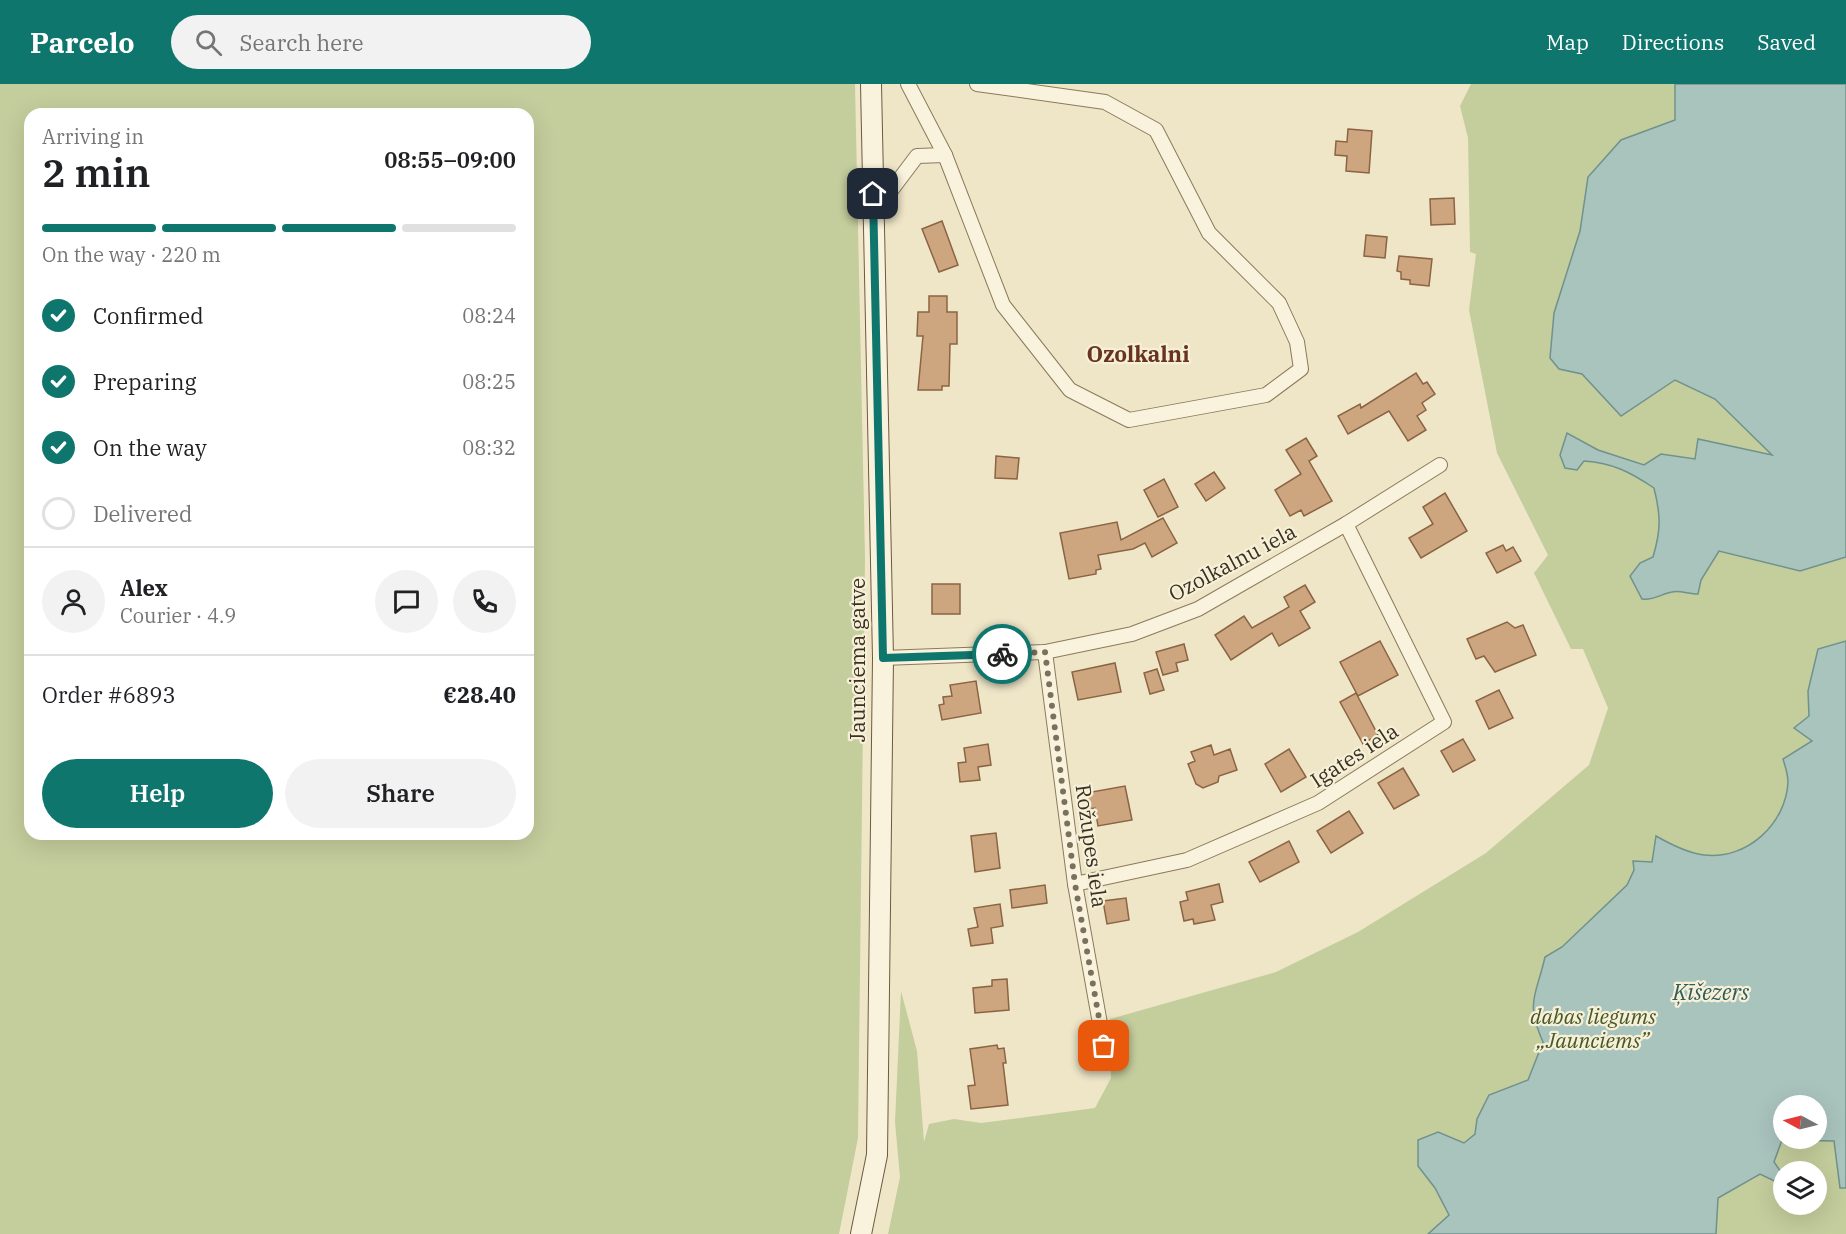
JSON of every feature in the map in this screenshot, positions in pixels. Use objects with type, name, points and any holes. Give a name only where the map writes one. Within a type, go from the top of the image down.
[{"type":"main road","name":"Jaunciema gatve","points":[[861,1234],[877,1155],[883,658],[871,84]]},
{"type":"street","points":[[908,84],[945,155],[1003,305],[1070,390],[1129,420],[1266,395],[1301,369],[1297,342],[1280,303],[1209,233],[1156,130],[1105,102],[977,84]]},
{"type":"street","points":[[874,213],[917,156],[945,155]]},
{"type":"street","name":"Ozolkalnu iela","points":[[883,658],[1045,652],[1132,634],[1198,609],[1346,524],[1440,465]]},
{"type":"street","name":"Igates iela","points":[[1075,884],[1187,860],[1318,803],[1444,722],[1346,524]]},
{"type":"street","name":"Rožupes iela","points":[[1045,652],[1075,884],[1104,1046]]},
{"type":"green space","points":[[0,84],[855,84],[865,557],[858,1138],[839,1234],[0,1234]]},
{"type":"green space","name":"dabas liegums „Jaunciems”","points":[[1471,84],[1846,84],[1846,1234],[888,1234],[900,1177],[895,1122],[901,991],[917,1051],[924,1142],[929,1124],[954,1119],[981,1123],[1095,1108],[1111,1078],[1110,1019],[1276,972],[1358,932],[1486,853],[1589,765],[1608,708],[1583,649],[1571,649],[1534,573],[1548,555],[1497,453],[1469,310],[1476,254],[1470,252],[1468,138],[1460,106]]},
{"type":"water","points":[[1675,84],[1846,84],[1846,557],[1800,571],[1719,551],[1701,580],[1698,594],[1675,592],[1642,599],[1630,576],[1640,563],[1653,557],[1656,547],[1659,523],[1654,488],[1613,466],[1584,461],[1577,470],[1565,468],[1560,455],[1567,433],[1598,450],[1644,465],[1661,454],[1695,459],[1698,439],[1772,455],[1715,399],[1675,380],[1621,416],[1582,374],[1559,369],[1550,358],[1554,313],[1580,231],[1588,177],[1621,140],[1675,120]]},
{"type":"water","name":"Ķīšezers","points":[[1846,641],[1846,1188],[1840,1188],[1834,1141],[1827,1141],[1827,1095],[1773,1095],[1773,1149],[1779,1149],[1773,1161],[1773,1180],[1760,1174],[1718,1198],[1716,1234],[1428,1234],[1449,1215],[1435,1188],[1418,1166],[1418,1140],[1438,1132],[1464,1143],[1475,1134],[1477,1119],[1489,1095],[1528,1080],[1543,1042],[1533,1008],[1545,957],[1562,947],[1627,885],[1634,870],[1633,861],[1652,862],[1656,836],[1691,852],[1720,855],[1735,852],[1749,845],[1772,825],[1786,797],[1788,779],[1783,759],[1812,741],[1794,728],[1809,716],[1808,691],[1818,649]]},
{"type":"building","points":[[1348,129],[1372,131],[1369,173],[1346,171],[1347,156],[1335,155],[1336,141],[1347,142]]},
{"type":"building","points":[[1454,198],[1455,224],[1431,225],[1430,199]]},
{"type":"building","points":[[942,221],[958,265],[939,272],[922,229]]},
{"type":"building","points":[[1366,235],[1387,237],[1385,258],[1364,256]]},
{"type":"building","points":[[1399,256],[1432,259],[1429,286],[1410,284],[1410,280],[1401,279],[1401,272],[1397,271]]},
{"type":"building","points":[[929,296],[947,296],[947,312],[957,312],[957,344],[950,344],[949,386],[942,386],[942,390],[918,390],[923,336],[917,336],[918,312],[929,312]]},
{"type":"building","points":[[1416,373],[1423,384],[1427,382],[1435,394],[1422,403],[1426,410],[1417,416],[1426,430],[1408,441],[1389,411],[1348,434],[1338,416],[1360,404],[1361,408]]},
{"type":"building","points":[[1306,438],[1317,456],[1309,461],[1332,501],[1304,516],[1301,510],[1290,516],[1275,490],[1301,474],[1286,450]]},
{"type":"building","points":[[996,456],[1019,458],[1017,479],[995,478]]},
{"type":"building","points":[[1214,472],[1225,488],[1206,501],[1195,484]]},
{"type":"building","points":[[1164,479],[1178,507],[1158,517],[1144,490]]},
{"type":"building","points":[[1445,493],[1467,531],[1421,558],[1409,538],[1433,524],[1423,507]]},
{"type":"building","points":[[1163,518],[1177,543],[1152,557],[1145,543],[1133,549],[1098,555],[1101,569],[1096,570],[1096,574],[1069,579],[1060,533],[1117,522],[1121,540]]},
{"type":"building","points":[[1503,545],[1506,551],[1513,547],[1521,561],[1497,573],[1486,553]]},
{"type":"building","points":[[932,584],[960,584],[960,614],[932,614]]},
{"type":"building","points":[[1305,585],[1315,602],[1300,611],[1310,628],[1279,646],[1272,633],[1231,660],[1215,635],[1244,616],[1252,628],[1289,607],[1284,597]]},
{"type":"building","points":[[1507,622],[1515,628],[1523,625],[1536,655],[1495,672],[1484,656],[1476,659],[1467,639]]},
{"type":"building","points":[[1380,641],[1398,675],[1358,696],[1340,662]]},
{"type":"building","points":[[1184,644],[1188,660],[1176,663],[1178,671],[1163,675],[1156,652]]},
{"type":"building","points":[[1115,663],[1121,692],[1078,700],[1072,672]]},
{"type":"building","points":[[1157,669],[1164,690],[1150,694],[1144,673]]},
{"type":"building","points":[[976,681],[981,713],[942,720],[939,705],[944,704],[943,697],[952,696],[950,685]]},
{"type":"building","points":[[1499,690],[1513,718],[1489,729],[1476,701]]},
{"type":"building","points":[[1356,693],[1378,735],[1363,744],[1340,702]]},
{"type":"building","points":[[1463,739],[1475,760],[1453,772],[1441,751]]},
{"type":"building","points":[[988,744],[991,765],[978,767],[980,780],[960,782],[958,763],[966,762],[964,748]]},
{"type":"building","points":[[1211,745],[1214,755],[1230,749],[1237,770],[1219,776],[1218,782],[1203,788],[1196,784],[1188,764],[1195,761],[1191,752]]},
{"type":"building","points":[[1289,749],[1306,777],[1281,792],[1265,764]]},
{"type":"building","points":[[1403,768],[1419,795],[1394,809],[1378,783]]},
{"type":"building","points":[[1125,786],[1132,820],[1098,826],[1095,808],[1089,809],[1086,793]]},
{"type":"building","points":[[1349,811],[1363,833],[1331,853],[1317,831]]},
{"type":"building","points":[[996,833],[1000,868],[975,872],[971,836]]},
{"type":"building","points":[[1289,841],[1299,862],[1260,882],[1249,862]]},
{"type":"building","points":[[1219,884],[1223,902],[1211,905],[1215,920],[1194,924],[1193,919],[1184,921],[1180,902],[1188,900],[1186,892]]},
{"type":"building","points":[[1045,885],[1047,903],[1012,908],[1010,890]]},
{"type":"building","points":[[1126,898],[1129,920],[1107,924],[1103,901]]},
{"type":"building","points":[[1000,904],[1003,926],[991,928],[993,943],[971,946],[968,929],[978,927],[974,908]]},
{"type":"building","points":[[1007,979],[1009,1010],[975,1013],[973,988],[992,986],[992,980]]},
{"type":"building","points":[[997,1045],[998,1049],[1004,1048],[1006,1063],[1003,1063],[1008,1105],[971,1109],[968,1086],[975,1085],[970,1049]]},
{"type":"way so far","points":[[1002,654],[1045,652],[1075,884],[1104,1046]]},
{"type":"district","name":"Ozolkalni","points":[[1138,353]]},
{"type":"route","points":[[873,194],[883,658],[1002,654]]}]
